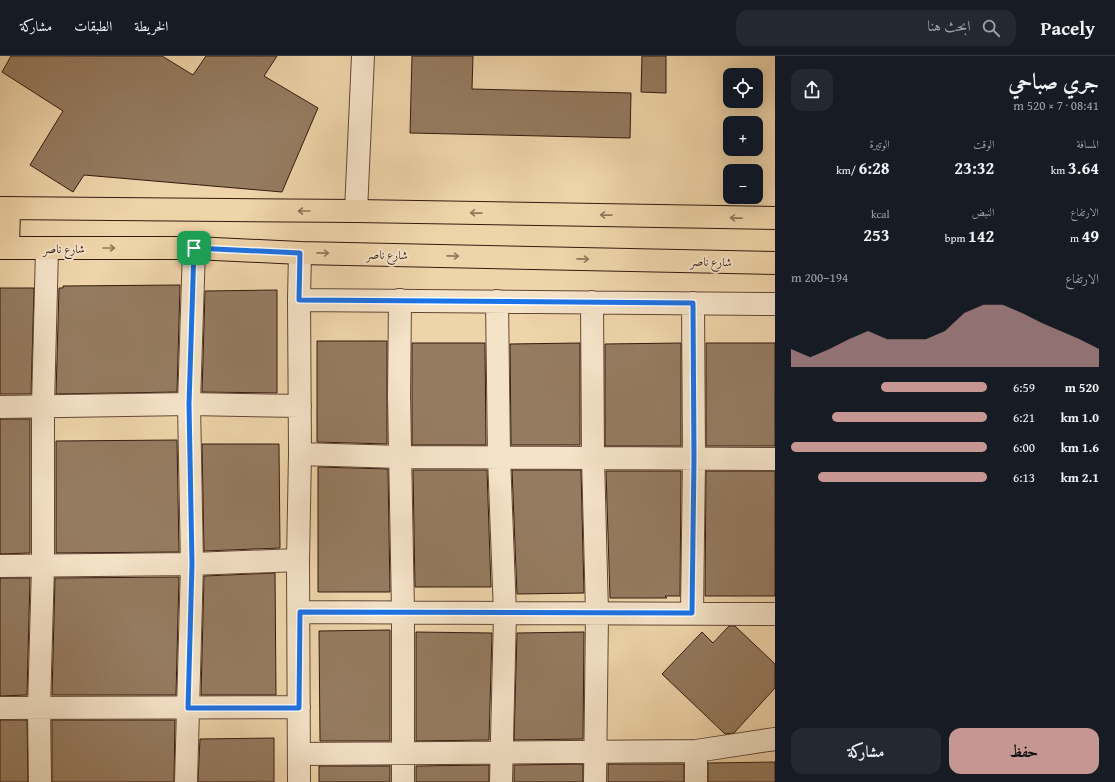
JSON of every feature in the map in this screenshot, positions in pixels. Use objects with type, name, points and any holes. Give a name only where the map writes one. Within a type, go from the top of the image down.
[{"type":"main road","points":[[4,248],[4,208],[356,211],[775,218]]},
{"type":"main road","name":"شارع ناصر","points":[[4,248],[194,248],[300,253],[775,263]]},
{"type":"street","points":[[356,211],[363,56]]},
{"type":"street","points":[[186,782],[192,564],[189,404],[194,248]]},
{"type":"street","points":[[40,782],[39,708],[43,566],[43,406],[47,249]]},
{"type":"street","points":[[299,782],[300,612],[298,560],[300,454],[300,253]]},
{"type":"street","points":[[299,300],[775,304]]},
{"type":"street","points":[[400,300],[399,395],[401,457],[403,782]]},
{"type":"street","points":[[497,301],[499,457],[505,613],[501,782]]},
{"type":"street","points":[[592,302],[593,458],[598,613],[595,782]]},
{"type":"street","points":[[692,613],[694,458],[693,303]]},
{"type":"street","points":[[0,407],[189,404],[300,406]]},
{"type":"street","points":[[300,454],[401,457],[775,459]]},
{"type":"street","points":[[0,566],[192,564],[298,560]]},
{"type":"street","points":[[300,612],[775,614]]},
{"type":"street","points":[[0,708],[299,708]]},
{"type":"street","points":[[300,754],[696,751],[775,739]]},
{"type":"street","points":[[696,751],[696,782]]},
{"type":"building","points":[[11,56],[162,56],[193,75],[206,56],[277,56],[264,76],[318,108],[282,192],[84,175],[73,192],[30,165],[63,111],[2,72]]},
{"type":"building","points":[[412,56],[473,56],[472,89],[631,93],[630,138],[410,133]]},
{"type":"building","points":[[642,56],[666,56],[666,93],[641,92]]},
{"type":"building","points":[[180,285],[177,392],[56,394],[59,288],[63,288],[63,286]]},
{"type":"building","points":[[0,288],[34,288],[31,394],[0,394]]},
{"type":"building","points":[[277,290],[277,393],[202,392],[205,291]]},
{"type":"building","points":[[317,341],[387,341],[387,444],[317,442]]},
{"type":"building","points":[[412,343],[485,343],[486,445],[412,445]]},
{"type":"building","points":[[580,343],[580,445],[511,445],[510,344]]},
{"type":"building","points":[[681,343],[681,446],[605,446],[605,344]]},
{"type":"building","points":[[706,343],[775,343],[775,446],[706,446]]},
{"type":"building","points":[[0,419],[30,419],[30,553],[0,554]]},
{"type":"building","points":[[177,440],[179,552],[56,553],[56,441]]},
{"type":"building","points":[[202,444],[279,444],[280,548],[204,551]]},
{"type":"building","points":[[318,467],[388,469],[390,592],[318,592]]},
{"type":"building","points":[[413,470],[487,470],[491,587],[415,587]]},
{"type":"building","points":[[512,470],[581,470],[584,593],[517,594]]},
{"type":"building","points":[[606,471],[681,471],[680,596],[665,596],[667,598],[610,598]]},
{"type":"building","points":[[706,471],[775,471],[775,596],[705,596]]},
{"type":"building","points":[[275,573],[276,695],[201,695],[204,576]]},
{"type":"building","points":[[179,577],[176,695],[52,695],[55,578]]},
{"type":"building","points":[[0,578],[30,578],[27,695],[0,696]]},
{"type":"building","points":[[729,626],[735,626],[775,664],[775,688],[734,733],[725,734],[662,674],[702,632],[713,643]]},
{"type":"building","points":[[390,630],[390,741],[320,741],[319,631]]},
{"type":"building","points":[[416,632],[492,633],[489,740],[416,741]]},
{"type":"building","points":[[584,632],[583,739],[514,740],[517,633]]},
{"type":"building","points":[[0,720],[27,720],[28,782],[0,782]]},
{"type":"building","points":[[52,720],[175,720],[174,782],[52,782]]},
{"type":"building","points":[[274,738],[274,782],[198,782],[200,739]]},
{"type":"building","points":[[775,762],[775,782],[708,782],[708,763]]},
{"type":"building","points":[[583,764],[583,782],[514,782],[514,765]]},
{"type":"building","points":[[608,764],[684,764],[684,782],[608,782]]},
{"type":"building","points":[[489,765],[489,782],[416,782],[416,766]]},
{"type":"building","points":[[319,766],[390,766],[390,782],[319,782]]},
{"type":"route","points":[[194,248],[300,253],[299,300],[693,303],[694,458],[692,613],[300,612],[299,708],[188,708],[192,564],[189,404],[194,248]]}]
